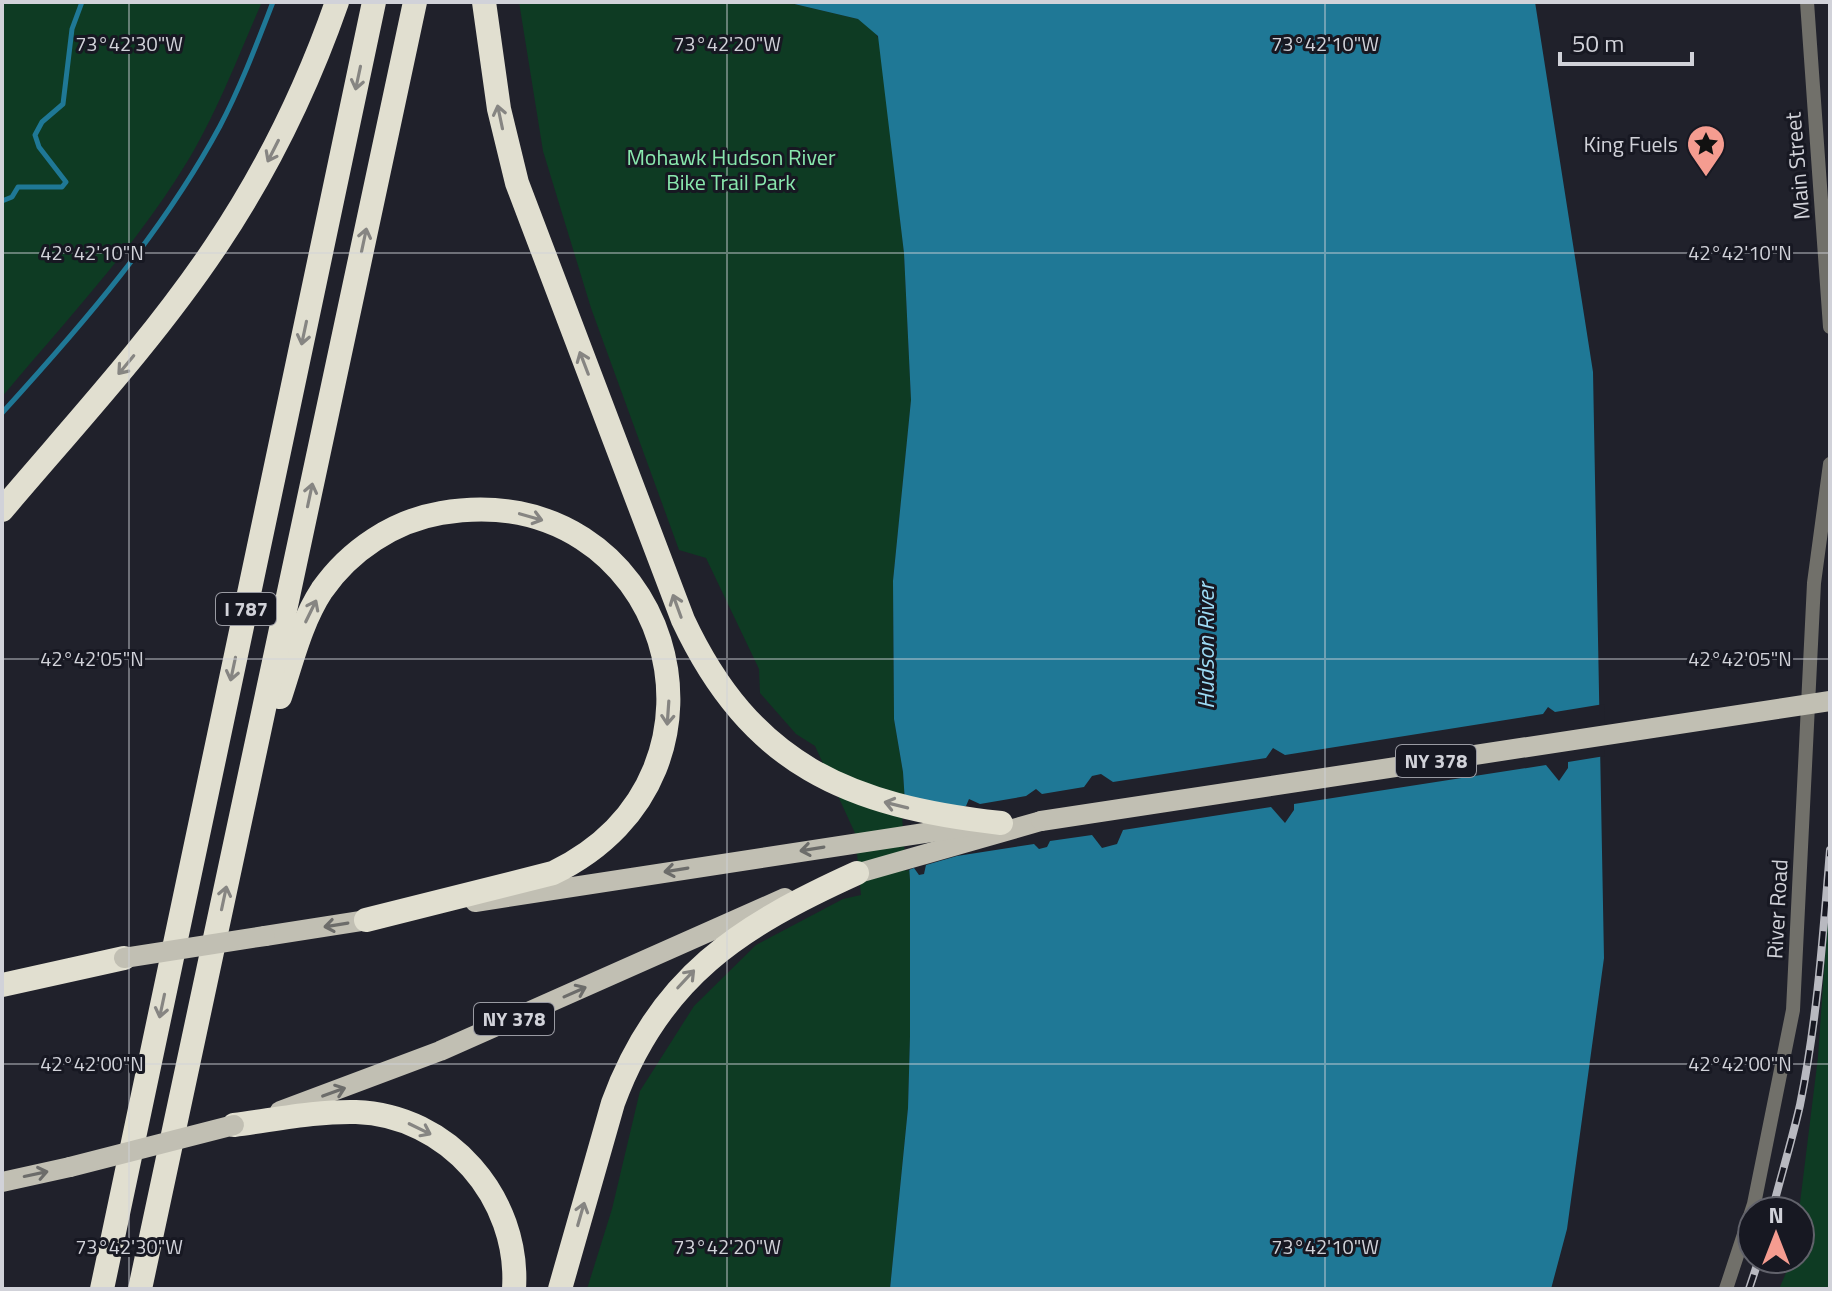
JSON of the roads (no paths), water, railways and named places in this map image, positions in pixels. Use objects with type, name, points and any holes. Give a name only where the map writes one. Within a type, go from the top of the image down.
[{"type":"highway","points":[[2,510],[137,351],[216,247],[277,145],[337,2]]},
{"type":"highway","name":"I 787","points":[[102,1289],[374,2]]},
{"type":"highway","name":"I 787","points":[[140,1289],[415,2]]},
{"type":"highway","points":[[484,2],[499,109],[530,221],[683,620],[710,673],[766,739],[813,772],[862,795],[938,815],[1001,823]]},
{"type":"highway","points":[[241,817],[310,612],[322,591],[355,554],[401,525],[431,515],[492,509],[548,522],[597,549],[617,567],[650,613],[665,661],[669,685],[666,734],[639,801],[603,842],[553,873],[366,920]]},
{"type":"highway","points":[[560,1289],[613,1103],[639,1044],[657,1014],[695,969],[742,932],[790,900],[857,873]]},
{"type":"highway","points":[[2,985],[124,958]]},
{"type":"highway","points":[[156,1289],[178,1111]]},
{"type":"highway","points":[[234,1125],[358,1112],[380,1115],[425,1131],[462,1156],[493,1195],[509,1236],[514,1289]]},
{"type":"highway","points":[[94,1289],[118,1216]]},
{"type":"main road","name":"NY 378","points":[[2,978],[925,831],[1041,821],[1830,701]]},
{"type":"main road","name":"NY 378","points":[[857,873],[1041,821]]},
{"type":"main road","name":"NY 378","points":[[2,1182],[234,1125],[390,1071],[790,900]]},
{"type":"street","name":"Main Street","points":[[1807,2],[1830,327]]},
{"type":"street","points":[[1825,524],[1830,464]]},
{"type":"street","name":"River Road","points":[[1726,1289],[1754,1204],[1793,1010],[1814,583],[1825,524]]},
{"type":"water","name":"Hudson River","points":[[786,2],[1535,2],[1593,372],[1604,958],[1567,1229],[1551,1289],[890,1289],[908,1108],[910,1036],[910,880],[903,772],[894,719],[893,581],[911,400],[904,253],[878,36],[858,19]]},
{"type":"waterway","points":[[2,201],[12,197],[18,187],[62,187],[66,182],[39,147],[35,135],[42,122],[63,104],[72,29],[82,2]]},
{"type":"waterway","points":[[2,413],[92,311],[173,203],[228,111],[273,2]]},
{"type":"railway","points":[[1776,1195],[1797,1118],[1811,1042],[1830,850]]},
{"type":"railway","points":[[1749,1289],[1754,1275]]},
{"type":"place","name":"King Fuels","points":[[1706,178]]},
{"type":"park label","name":"Mohawk Hudson River Bike Trail Park","points":[[731,170]]}]
